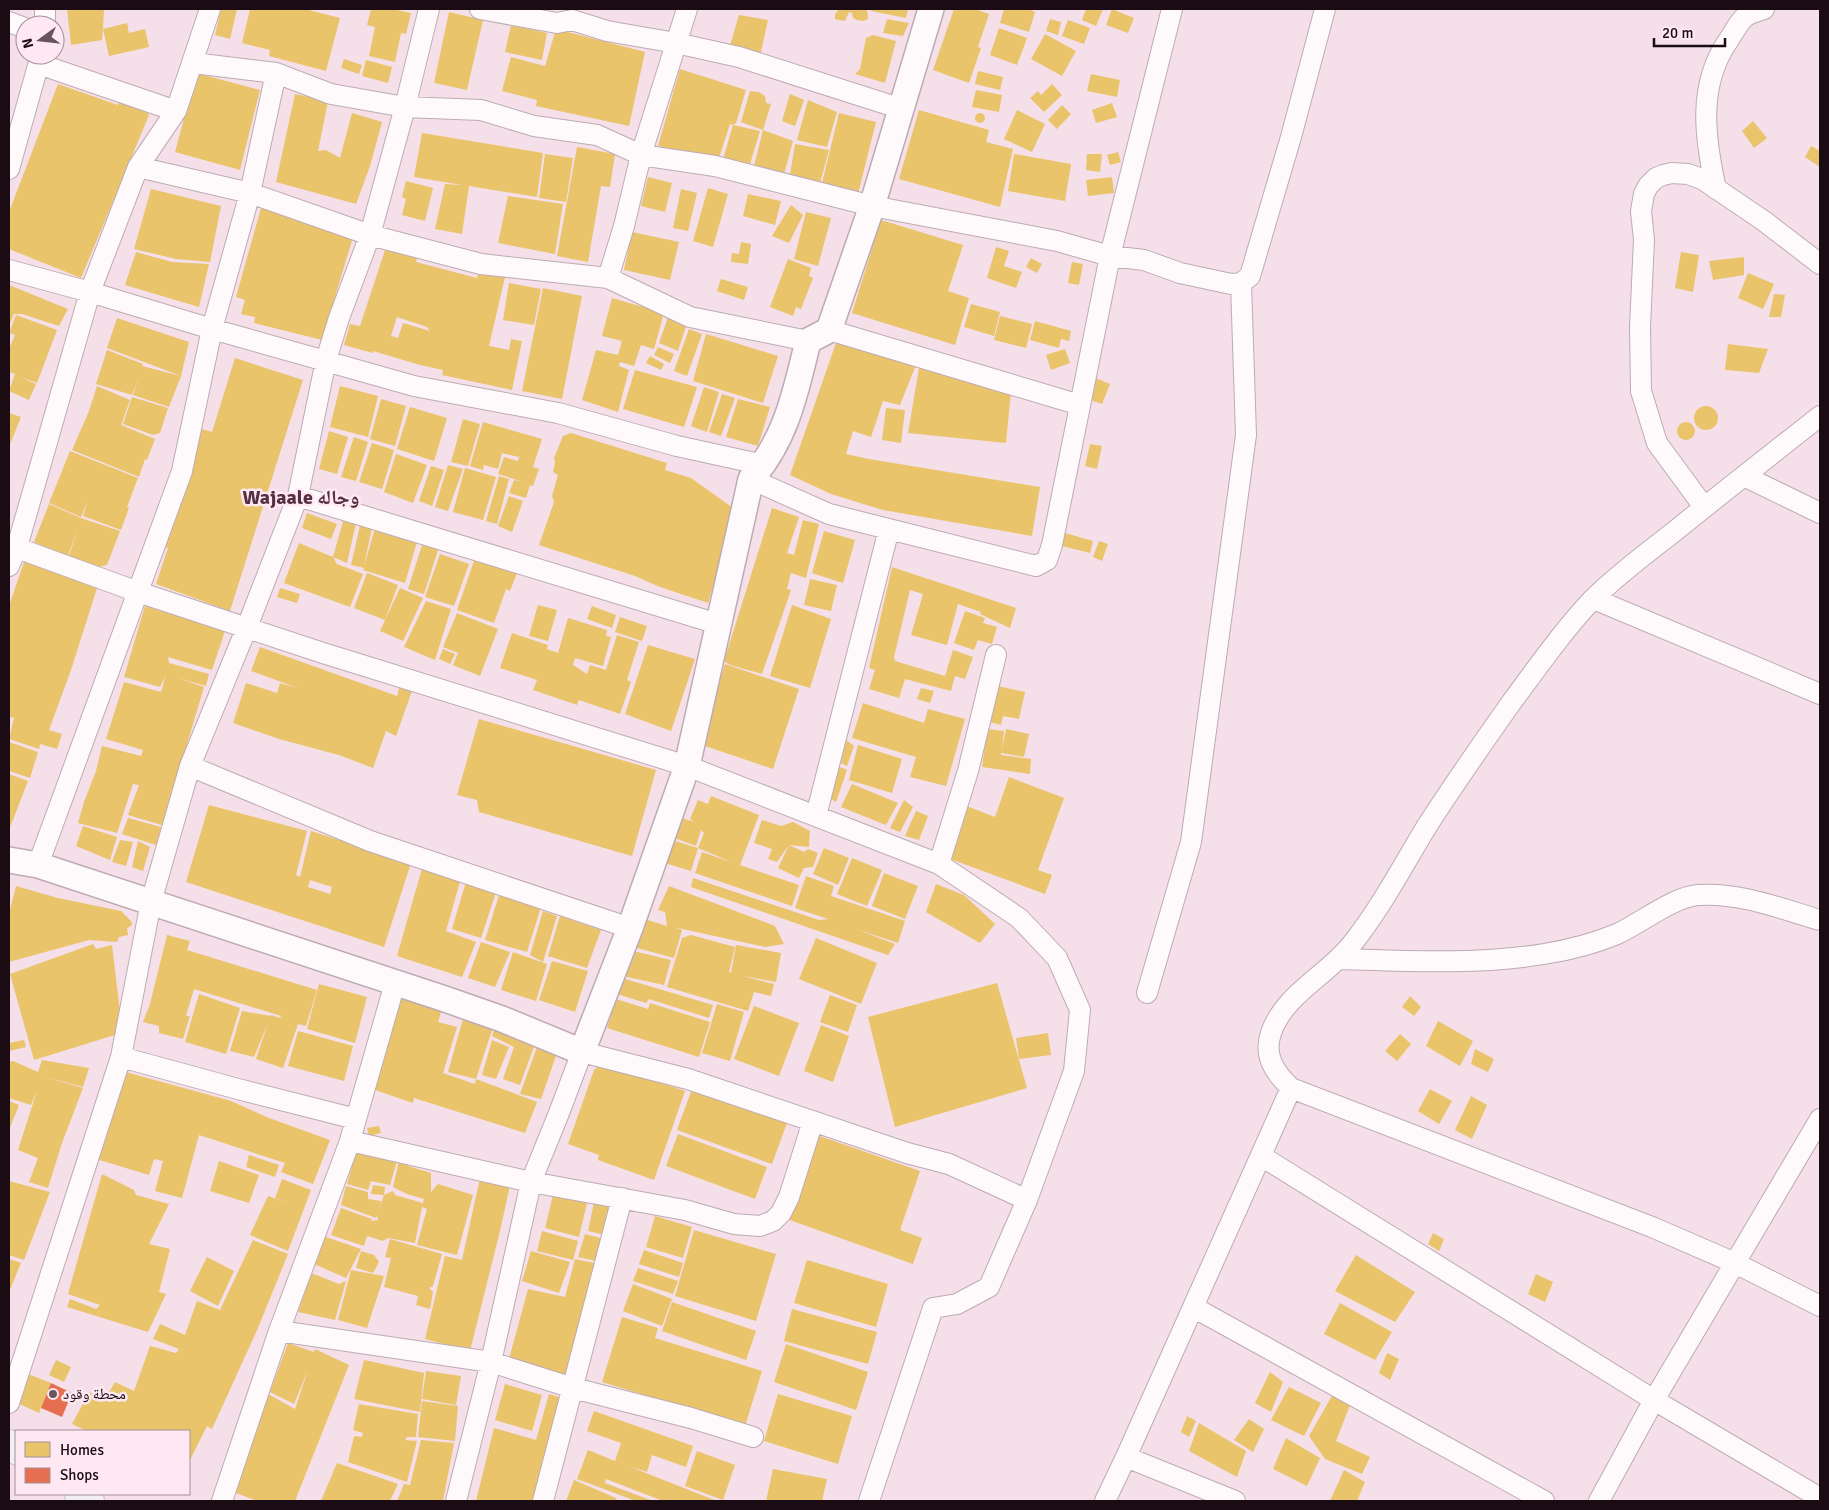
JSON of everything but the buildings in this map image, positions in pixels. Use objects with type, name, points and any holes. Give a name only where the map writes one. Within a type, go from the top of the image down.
[{"type":"street","points":[[9,566],[13,546],[90,292],[138,167],[176,111],[210,9]]},
{"type":"street","points":[[9,1403],[121,1057],[151,902],[190,766],[248,627],[298,496],[326,360],[339,318],[370,235],[405,107],[429,9]]},
{"type":"street","points":[[480,9],[557,23],[572,20],[606,31],[676,43],[739,57],[902,109]]},
{"type":"street","points":[[608,278],[624,226],[641,155],[687,9]]},
{"type":"street","points":[[456,1501],[491,1362],[531,1182],[630,928],[687,766],[718,624],[757,472],[778,442],[818,336],[872,206],[931,9]]},
{"type":"street","points":[[9,270],[414,386],[558,412],[676,446],[757,472],[830,514],[1036,566],[1047,560],[1052,545],[1110,256],[1172,9]]},
{"type":"street","points":[[193,63],[276,73],[331,94],[405,107],[481,110],[534,126],[597,135],[641,155],[715,166],[872,206],[1019,233],[1057,241],[1110,256],[1144,260],[1180,273],[1230,284],[1241,283],[1250,276],[1291,137],[1325,9]]},
{"type":"street","points":[[1716,189],[1705,133],[1706,103],[1710,80],[1723,48],[1745,17],[1764,9]]},
{"type":"street","points":[[9,169],[38,65]]},
{"type":"street","points":[[56,65],[176,111]]},
{"type":"street","points":[[38,865],[182,471],[212,329],[250,193],[276,73]]},
{"type":"street","points":[[138,167],[250,193],[370,235],[481,264],[608,278],[690,317],[818,336],[1080,405]]},
{"type":"street","points":[[1704,507],[1657,443],[1641,391],[1640,327],[1644,240],[1641,211],[1644,194],[1648,186],[1656,178],[1663,175],[1694,176],[1702,179],[1764,221],[1820,264]]},
{"type":"street","points":[[1147,994],[1191,842],[1246,435],[1241,283]]},
{"type":"street","points":[[1820,416],[1636,562],[1594,599],[1558,640],[1458,776],[1353,944],[1339,959],[1290,1002],[1271,1031],[1268,1044],[1269,1057],[1279,1076],[1291,1088],[1652,1227],[1736,1263],[1820,1306]]},
{"type":"street","points":[[1744,476],[1820,513]]},
{"type":"street","points":[[298,496],[718,624]]},
{"type":"street","points":[[816,816],[889,529]]},
{"type":"street","points":[[13,546],[138,592],[687,766],[816,816],[939,864],[1019,918],[1051,951],[1057,958],[1080,1010],[1074,1071],[1027,1200],[989,1287],[957,1304],[933,1308],[869,1501]]},
{"type":"street","points":[[1594,599],[1820,694]]},
{"type":"street","points":[[939,864],[968,771],[996,655]]},
{"type":"street","points":[[190,766],[370,841],[630,928]]},
{"type":"street","points":[[9,860],[38,865],[395,983],[502,1019],[582,1052],[688,1079],[907,1153],[949,1164],[1027,1200]]},
{"type":"street","points":[[1339,959],[1444,962],[1544,954],[1591,944],[1643,921],[1680,899],[1697,895],[1716,895],[1744,899],[1820,920]]},
{"type":"street","points":[[222,1501],[279,1331],[350,1141],[395,983]]},
{"type":"street","points":[[121,1057],[238,1089],[356,1118]]},
{"type":"street","points":[[1105,1501],[1291,1088]]},
{"type":"street","points":[[1599,1501],[1654,1400],[1820,1119]]},
{"type":"street","points":[[350,1141],[531,1182],[685,1210],[734,1224],[760,1226],[773,1221],[781,1214],[814,1121]]},
{"type":"street","points":[[1261,1156],[1654,1400],[1820,1498]]},
{"type":"street","points":[[543,1501],[622,1198]]},
{"type":"street","points":[[1193,1306],[1544,1501]]},
{"type":"street","points":[[279,1331],[491,1362],[573,1388],[690,1418],[753,1437]]},
{"type":"street","points":[[1126,1457],[1235,1501]]},
{"type":"place","name":"محطة وقود","points":[[53,1394]]},
{"type":"district","name":"Wajaale وجاله","points":[[301,497]]}]
